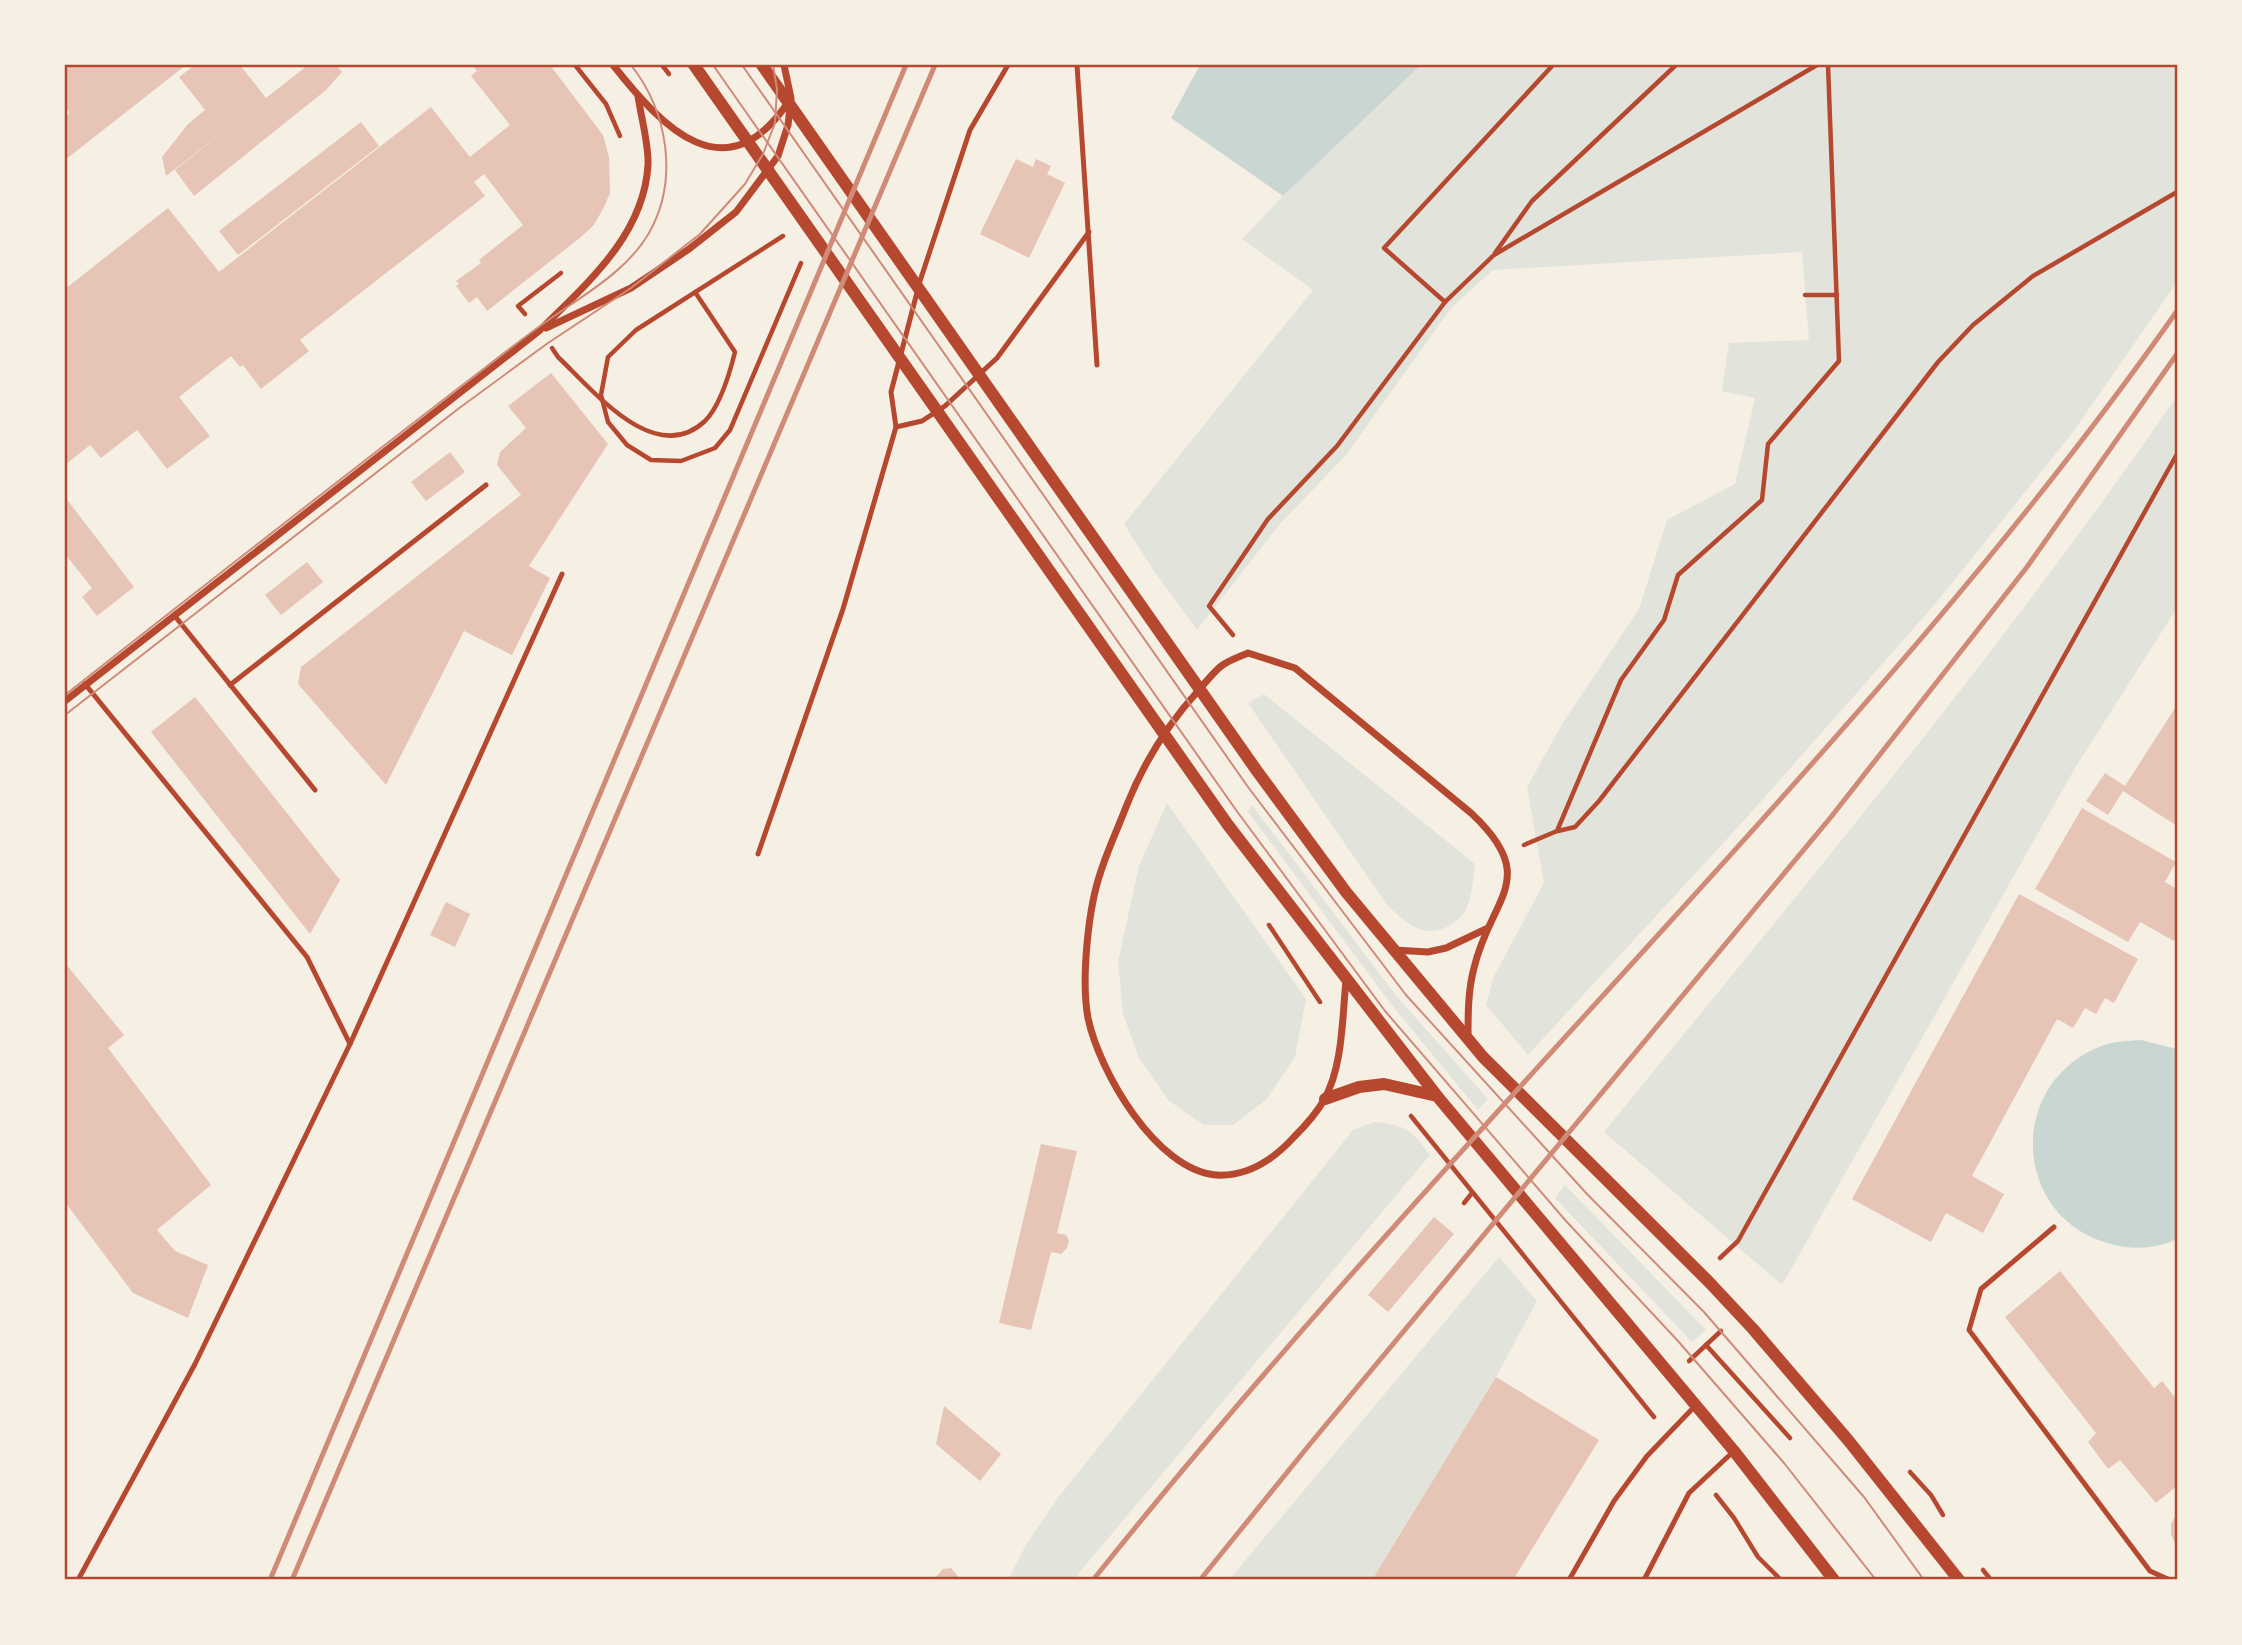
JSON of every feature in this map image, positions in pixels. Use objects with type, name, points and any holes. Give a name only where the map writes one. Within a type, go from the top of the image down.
[{"type":"street","points":[[613,65],[638,96],[687,139],[720,148],[735,146],[757,136],[775,123],[791,98]]},
{"type":"street","points":[[694,65],[1228,825],[1437,1096],[1734,1451],[1834,1580]]},
{"type":"street","points":[[762,65],[1257,771],[1346,892],[1468,1040],[1739,1314],[1848,1440],[1959,1580]]},
{"type":"street","points":[[539,331],[631,288],[689,249],[736,212],[778,156],[788,125],[791,98],[784,65]]},
{"type":"street","points":[[65,701],[539,331],[604,265],[639,212],[648,164],[638,96]]},
{"type":"street","points":[[1346,980],[1336,1062],[1325,1099],[1310,1121],[1285,1147],[1260,1167],[1217,1175],[1199,1171],[1176,1157],[1146,1132],[1118,1093],[1088,1018],[1085,975],[1090,923],[1100,874],[1139,773],[1177,714],[1220,666],[1248,653],[1295,668],[1471,813],[1487,829],[1504,853],[1507,874],[1505,892],[1486,929],[1474,967],[1469,998],[1468,1040]]},
{"type":"street","points":[[1392,950],[1428,952],[1446,948],[1486,929]]},
{"type":"street","points":[[1325,1099],[1359,1087],[1384,1084],[1437,1096]]},
{"type":"lane","points":[[758,854],[843,609],[896,427],[891,391],[920,281],[970,130],[1008,65]]},
{"type":"lane","points":[[1077,65],[1097,365]]},
{"type":"lane","points":[[896,427],[922,421],[945,406],[997,358],[1088,232]]},
{"type":"lane","points":[[230,685],[486,485]]},
{"type":"lane","points":[[78,1580],[195,1364],[350,1044],[562,574]]},
{"type":"lane","points":[[174,615],[315,790]]},
{"type":"lane","points":[[85,684],[307,957],[350,1044]]},
{"type":"lane","points":[[2054,1227],[1981,1289],[1969,1330],[2150,1571],[2170,1580]]},
{"type":"lane","points":[[1569,1580],[1614,1501],[1647,1455],[1695,1406]]},
{"type":"lane","points":[[1644,1580],[1689,1493],[1734,1451]]},
{"type":"path","points":[[575,65],[606,104],[622,140]]},
{"type":"path","points":[[1445,302],[1384,248],[1553,65]]},
{"type":"path","points":[[1248,653],[1209,607],[1268,519],[1337,446],[1445,302],[1494,254],[1532,201],[1676,65]]},
{"type":"path","points":[[1494,254],[1817,65]]},
{"type":"path","points":[[1557,831],[1621,680],[1664,620],[1678,575],[1762,500],[1769,444],[1839,361],[1828,65]]},
{"type":"path","points":[[1504,853],[1557,831],[1575,827],[1584,820],[1938,362],[1973,325],[2033,276],[2177,192]]},
{"type":"path","points":[[783,236],[636,330],[608,358],[601,395],[608,422],[627,445],[651,460],[681,461],[715,448],[730,430],[802,262]]},
{"type":"path","points":[[562,272],[518,306],[558,357],[622,417],[653,435],[679,437],[705,420],[725,386],[736,352],[695,292]]},
{"type":"path","points":[[1805,295],[1837,295]]},
{"type":"path","points":[[1720,1258],[1738,1241],[2177,454]]},
{"type":"path","points":[[1267,922],[1341,1031]]},
{"type":"path","points":[[1384,1084],[1668,1435]]},
{"type":"path","points":[[1464,1203],[1473,1193]]},
{"type":"path","points":[[1643,1404],[1739,1314]]},
{"type":"path","points":[[1706,1345],[1790,1438]]},
{"type":"path","points":[[1703,1478],[1734,1518],[1758,1557],[1780,1580]]},
{"type":"shaded area","points":[[1200,65],[1421,65],[1283,196],[1171,118]]},
{"type":"shaded area","points":[[1421,65],[2177,65],[2177,282],[2073,432],[1936,603],[1749,815],[1528,1055],[1486,1005],[1494,976],[1544,883],[1527,787],[1564,721],[1639,609],[1667,520],[1735,484],[1755,398],[1722,391],[1729,343],[1809,340],[1802,252],[1493,270],[1451,308],[1346,455],[1279,525],[1197,630],[1124,524],[1313,290],[1242,239],[1283,196]]},
{"type":"shaded area","points":[[2177,396],[2177,608],[2075,768],[1782,1285],[1604,1132],[1970,678],[2110,491]]},
{"type":"shaded area","points":[[1264,694],[1475,864],[1469,900],[1461,917],[1444,928],[1426,931],[1410,924],[1387,905],[1248,703]]},
{"type":"shaded area","points":[[1167,803],[1306,999],[1295,1057],[1266,1100],[1233,1125],[1204,1125],[1169,1101],[1139,1058],[1123,1014],[1118,962],[1139,866]]},
{"type":"shaded area","points":[[1252,805],[1398,998],[1488,1099],[1478,1110],[1391,1004],[1248,812]]},
{"type":"shaded area","points":[[2141,1040],[2177,1049],[2177,1239],[2154,1246],[2130,1247],[2115,1245],[2081,1231],[2055,1209],[2039,1181],[2033,1150],[2036,1118],[2049,1088],[2071,1063],[2104,1045]]},
{"type":"shaded area","points":[[1374,1122],[1407,1130],[1430,1155],[1073,1580],[1008,1580],[1026,1545],[1057,1499],[1353,1130]]},
{"type":"shaded area","points":[[1565,1185],[1706,1330],[1692,1342],[1555,1198]]},
{"type":"shaded area","points":[[1499,1257],[1537,1301],[1496,1377],[1372,1580],[1229,1580]]},
{"type":"building","points":[[65,65],[186,65],[65,160],[65,117],[70,113],[65,107]]},
{"type":"building","points":[[195,65],[240,65],[266,98],[308,65],[336,65],[342,72],[326,90],[194,196],[175,170],[227,129],[166,176],[162,157],[188,124],[205,110],[179,77]]},
{"type":"building","points":[[472,65],[550,65],[603,135],[609,157],[610,193],[594,225],[487,311],[477,297],[469,303],[456,286],[459,284],[456,281],[481,263],[479,260],[523,225],[484,174],[474,182],[485,196],[300,340],[309,351],[261,389],[243,365],[240,367],[231,356],[179,397],[210,436],[167,469],[137,430],[101,458],[90,445],[65,465],[65,289],[168,208],[219,272],[431,107],[470,157],[510,125],[471,76],[477,71]]},
{"type":"building","points":[[361,122],[379,146],[238,255],[219,231]]},
{"type":"building","points":[[1016,159],[1033,167],[1036,159],[1051,166],[1047,174],[1065,183],[1029,258],[980,234]]},
{"type":"building","points":[[551,373],[608,444],[529,566],[550,578],[512,655],[464,631],[386,785],[298,684],[301,667],[521,495],[497,465],[500,452],[526,428],[508,406]]},
{"type":"building","points":[[450,452],[465,472],[426,501],[411,482]]},
{"type":"building","points":[[65,497],[134,587],[97,616],[82,597],[92,588],[65,554]]},
{"type":"building","points":[[307,562],[323,582],[281,615],[265,595]]},
{"type":"building","points":[[195,697],[340,880],[310,934],[151,732]]},
{"type":"building","points":[[2177,705],[2177,826],[2123,791],[2108,815],[2086,801],[2105,773],[2125,786]]},
{"type":"building","points":[[2082,808],[2176,862],[2165,882],[2177,889],[2177,935],[2174,941],[2140,922],[2128,942],[2035,889]]},
{"type":"building","points":[[2019,894],[2138,959],[2114,1003],[2105,998],[2096,1014],[2085,1008],[2073,1028],[2057,1019],[1972,1176],[2004,1194],[1983,1233],[1946,1213],[1931,1242],[1852,1199]]},
{"type":"building","points":[[446,902],[470,914],[455,947],[430,935]]},
{"type":"building","points":[[65,963],[124,1035],[108,1048],[211,1185],[157,1230],[175,1251],[208,1265],[188,1318],[133,1293],[65,1202]]},
{"type":"building","points":[[1041,1144],[1077,1151],[1057,1233],[1066,1235],[1069,1241],[1061,1254],[1051,1252],[1031,1330],[999,1323]]},
{"type":"building","points":[[1434,1217],[1454,1234],[1388,1312],[1368,1295]]},
{"type":"building","points":[[2060,1271],[2154,1388],[2162,1381],[2177,1400],[2177,1486],[2156,1503],[2120,1460],[2108,1469],[2088,1442],[2096,1433],[2005,1317]]},
{"type":"building","points":[[1496,1377],[1599,1440],[1513,1580],[1372,1580]]},
{"type":"building","points":[[944,1406],[1001,1454],[980,1481],[936,1444]]},
{"type":"building","points":[[2177,1511],[2177,1548],[2171,1534],[2171,1525]]},
{"type":"building","points":[[951,1568],[961,1580],[933,1580],[943,1569]]},
{"type":"tram line","points":[[65,695],[380,448],[604,281],[640,247],[649,233],[664,191],[665,147],[654,104],[631,65]]},
{"type":"tram line","points":[[713,65],[1236,810],[1385,1011],[1566,1221],[1678,1341],[1784,1463],[1876,1580]]},
{"type":"tram line","points":[[742,65],[1248,787],[1406,995],[1587,1194],[1704,1312],[1864,1497],[1924,1580]]},
{"type":"tram line","points":[[65,715],[458,409],[548,343],[631,288],[700,234],[745,184],[763,154],[775,123],[777,89],[773,65]]},
{"type":"railway","points":[[270,1580],[906,65]]},
{"type":"railway","points":[[292,1580],[935,65]]},
{"type":"railway","points":[[1093,1580],[1303,1329],[1802,776],[1932,625],[2058,471],[2177,311]]},
{"type":"railway","points":[[1200,1580],[1831,817],[2027,567],[2177,354]]}]
